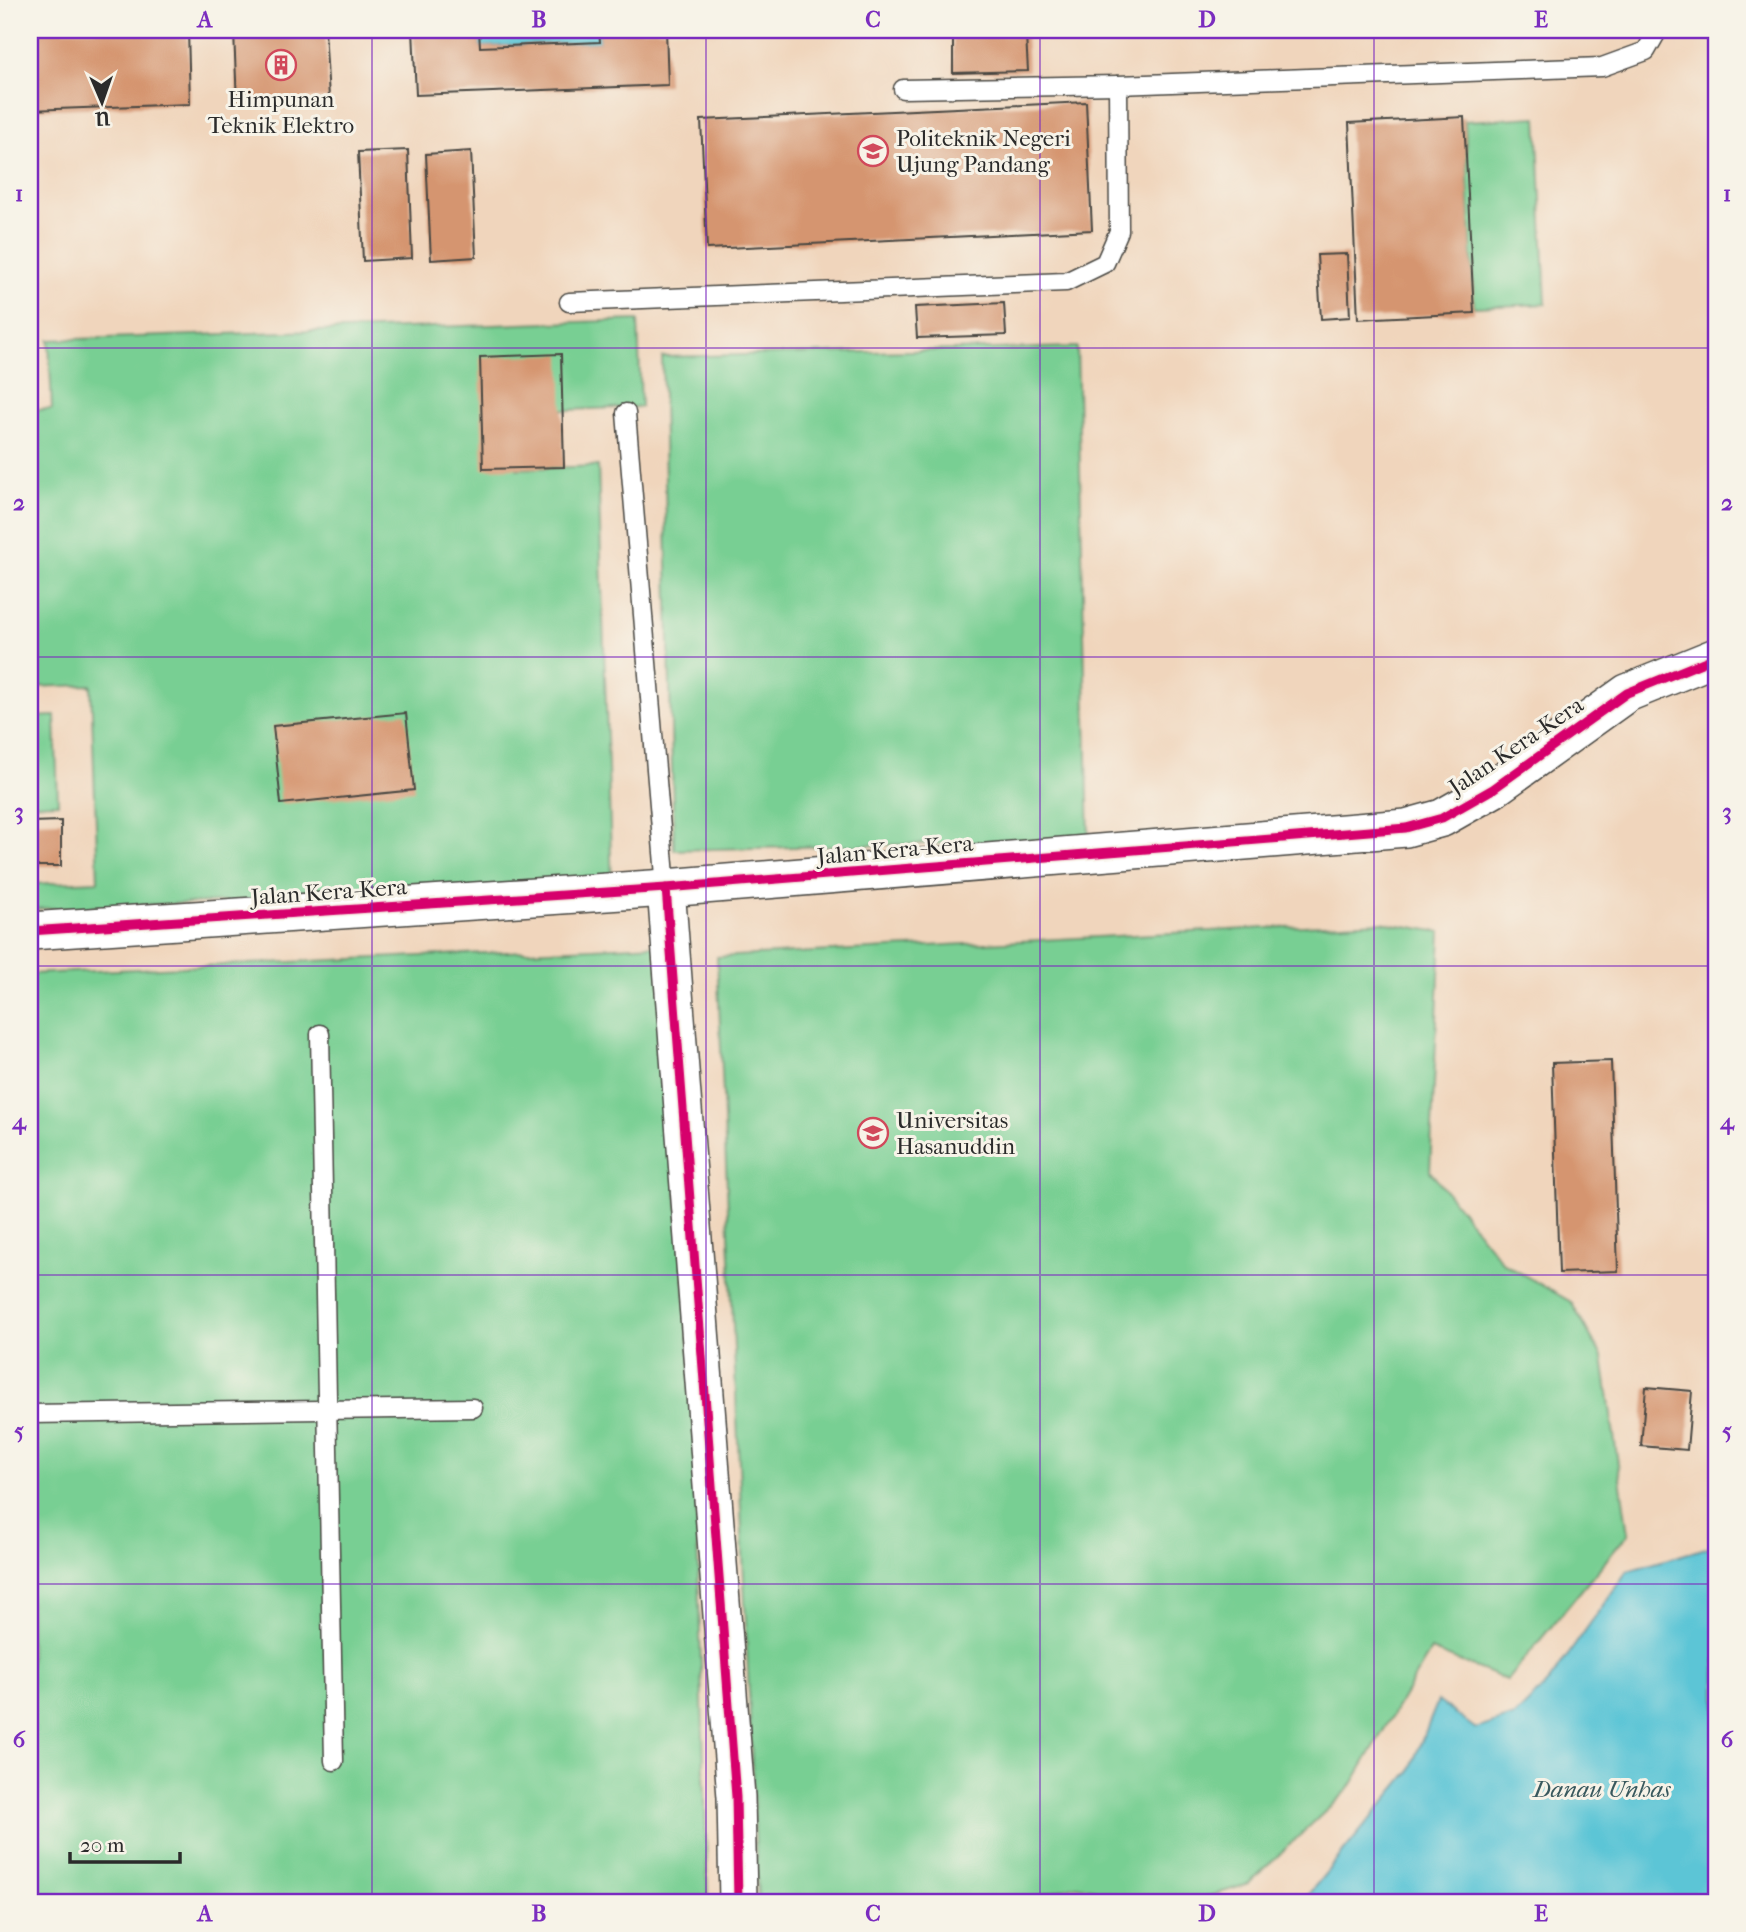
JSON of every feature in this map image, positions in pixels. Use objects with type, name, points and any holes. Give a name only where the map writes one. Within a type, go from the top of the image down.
[{"type":"street","name":"Jalan Kera-Kera","points":[[30,931],[666,888],[1406,828],[1442,818],[1493,789],[1627,693],[1716,657]]},
{"type":"street","points":[[666,888],[736,1797],[738,1902]]},
{"type":"lane","points":[[903,89],[1118,85],[1602,67],[1646,51],[1658,30]]},
{"type":"lane","points":[[569,302],[1066,282],[1105,263],[1119,231],[1118,85]]},
{"type":"lane","points":[[626,413],[666,888]]},
{"type":"lane","points":[[320,1034],[334,1761]]},
{"type":"lane","points":[[30,1414],[473,1408]]},
{"type":"shaded area","name":"Universitas Hasanuddin","points":[[30,30],[1716,30],[1716,1902],[30,1902]]},
{"type":"green space","points":[[1537,117],[1546,304],[1474,307],[1465,121]]},
{"type":"green space","points":[[638,320],[641,407],[515,412],[517,469],[598,466],[612,888],[30,909],[30,884],[98,881],[91,685],[30,687],[30,410],[52,409],[49,340]]},
{"type":"green space","points":[[1077,347],[1089,840],[674,850],[662,357]]},
{"type":"green space","points":[[55,716],[58,803],[30,804],[30,717]]},
{"type":"green space","points":[[1381,922],[1441,932],[1430,1171],[1503,1263],[1571,1302],[1603,1358],[1628,1534],[1507,1680],[1431,1650],[1349,1789],[1248,1884],[1191,1902],[1148,1902],[1077,1885],[1018,1902],[758,1902],[717,957]]},
{"type":"green space","points":[[657,945],[693,1396],[708,1902],[30,1902],[30,974]]},
{"type":"water","points":[[479,30],[599,30],[600,42],[480,47]]},
{"type":"water","name":"Danau Unhas","points":[[1716,1545],[1716,1813],[1707,1833],[1716,1855],[1716,1902],[1302,1902],[1409,1772],[1438,1701],[1476,1729],[1515,1716],[1549,1682],[1627,1571]]},
{"type":"building","points":[[30,30],[188,30],[190,104],[30,110]]},
{"type":"building","name":"Himpunan Teknik Elektro","points":[[325,30],[329,98],[237,103],[234,32]]},
{"type":"building","points":[[413,30],[479,30],[480,47],[600,42],[599,30],[666,30],[668,85],[416,95]]},
{"type":"building","points":[[1099,30],[1156,30],[1156,32],[1099,34]]},
{"type":"building","points":[[1026,35],[1028,71],[953,73],[953,37]]},
{"type":"building","points":[[1086,102],[1092,230],[707,249],[701,120]]},
{"type":"building","points":[[1464,117],[1474,313],[1358,319],[1349,123]]},
{"type":"building","points":[[408,150],[412,258],[363,261],[358,152]]},
{"type":"building","points":[[471,151],[476,257],[431,260],[426,154]]},
{"type":"building","points":[[1347,254],[1350,317],[1321,319],[1317,255]]},
{"type":"building","points":[[1004,303],[1006,335],[917,338],[915,307]]},
{"type":"building","points":[[561,354],[564,467],[483,469],[480,357]]},
{"type":"building","points":[[406,713],[414,790],[281,804],[273,726]]},
{"type":"building","points":[[61,821],[61,866],[30,866],[30,822]]},
{"type":"building","points":[[1611,1061],[1618,1271],[1559,1273],[1552,1063]]},
{"type":"building","points":[[1646,1387],[1692,1391],[1687,1450],[1641,1446]]},
{"type":"cycle path","points":[[30,931],[666,888],[1406,828],[1442,818],[1493,789],[1627,693],[1716,657]]},
{"type":"cycle path","points":[[666,888],[736,1797],[738,1902]]},
{"type":"place","name":"Himpunan Teknik Elektro","points":[[281,65]]},
{"type":"place","name":"Politeknik Negeri Ujung Pandang","points":[[873,151]]},
{"type":"place","name":"Universitas Hasanuddin","points":[[873,1133]]}]
